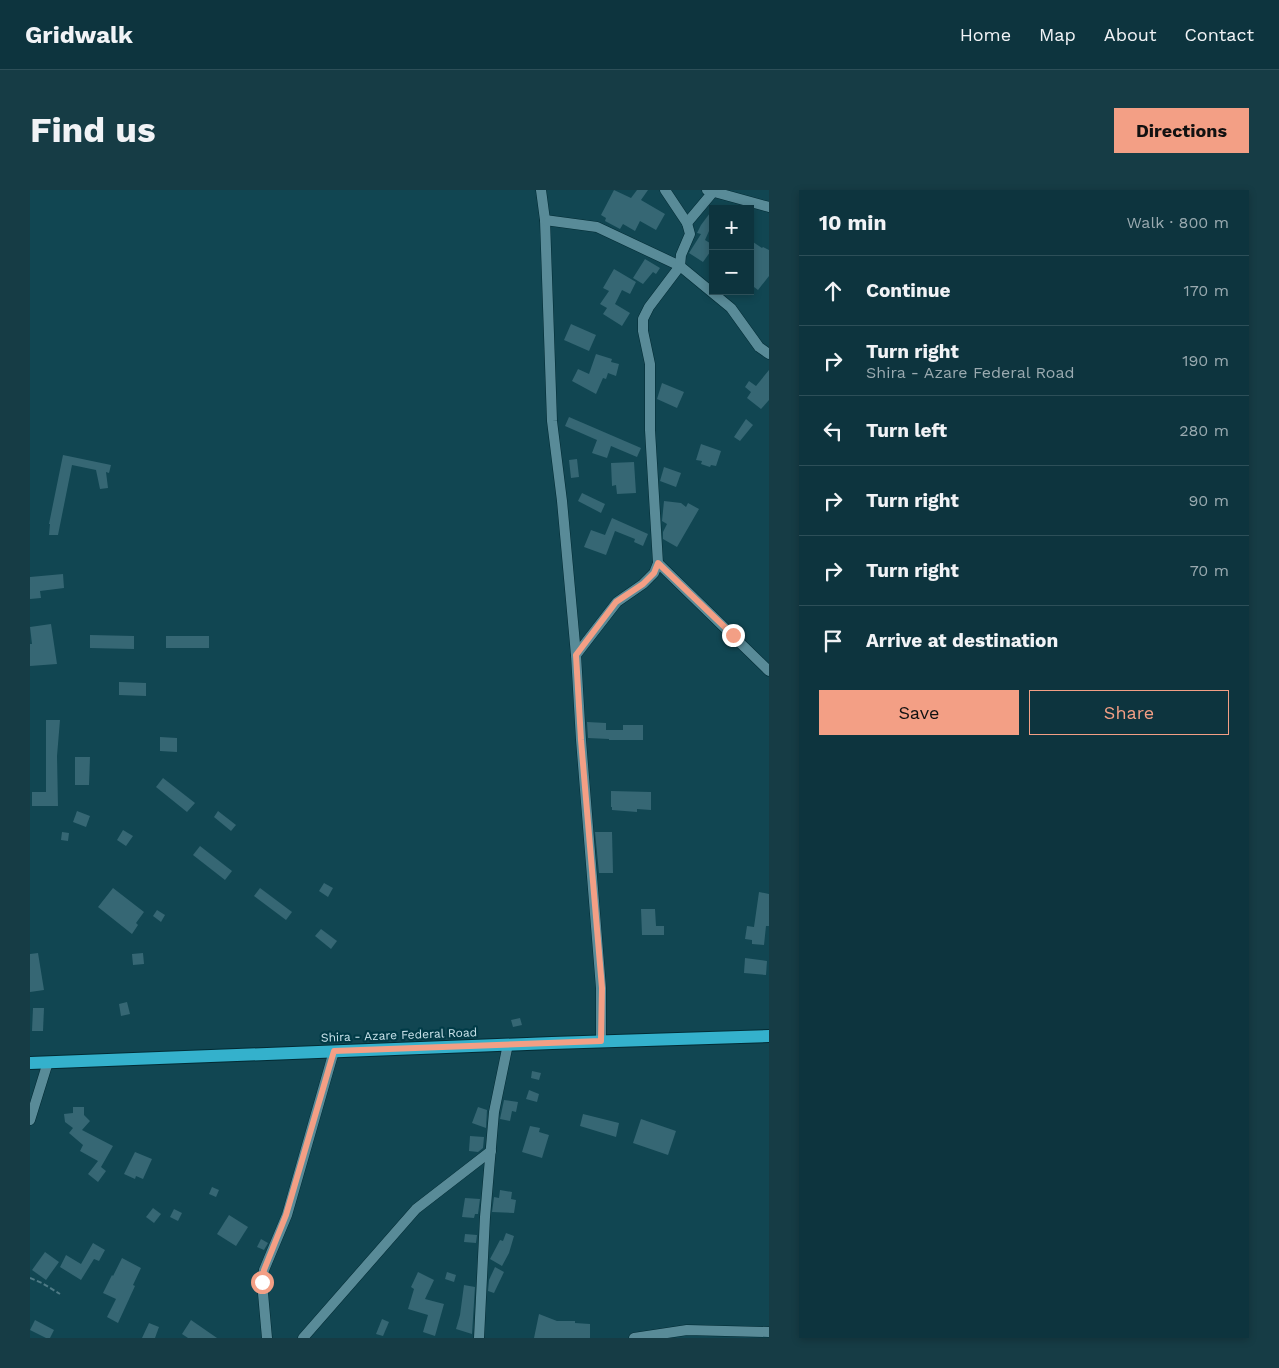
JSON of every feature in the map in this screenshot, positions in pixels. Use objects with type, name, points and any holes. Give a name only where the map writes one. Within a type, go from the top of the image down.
[{"type":"main road","name":"Shira - Azare Federal Road","points":[[30,1063],[508,1044],[769,1036]]},
{"type":"street","points":[[541,190],[545,220],[552,421],[562,501],[576,655],[581,740],[602,988],[601,1041]]},
{"type":"street","points":[[542,201],[547,190]]},
{"type":"street","points":[[576,655],[616,602],[643,584],[654,573],[658,563],[650,430],[650,364],[643,331],[643,319],[649,307],[680,266],[681,254],[690,234],[688,223],[665,190]]},
{"type":"street","points":[[688,223],[710,191],[769,207]]},
{"type":"street","points":[[545,220],[597,227],[680,266],[731,308],[759,347],[769,354]]},
{"type":"street","points":[[658,563],[769,671]]},
{"type":"street","points":[[479,1338],[485,1217],[494,1112],[508,1044]]},
{"type":"street","points":[[267,1338],[262,1282],[264,1270],[286,1215],[334,1051]]},
{"type":"street","points":[[30,1120],[48,1062]]},
{"type":"street","points":[[303,1338],[416,1209],[491,1151]]},
{"type":"street","points":[[634,1338],[688,1334],[769,1332]]},
{"type":"path","points":[[30,1278],[60,1294]]},
{"type":"building","points":[[614,190],[631,198],[637,190],[648,190],[641,200],[665,214],[656,230],[640,221],[635,231],[623,224],[620,229],[605,221],[606,218],[601,215]]},
{"type":"building","points":[[709,214],[709,231],[705,240],[709,242],[709,254],[703,262],[689,253],[701,234],[697,233]]},
{"type":"building","points":[[754,243],[769,250],[769,276],[758,290],[754,287]]},
{"type":"building","points":[[645,259],[660,268],[656,274],[653,272],[643,284],[633,278]]},
{"type":"building","points":[[614,269],[636,282],[630,294],[622,290],[615,304],[630,313],[622,326],[603,314],[607,308],[600,304],[609,291],[603,288]]},
{"type":"building","points":[[571,324],[596,335],[589,351],[564,340]]},
{"type":"building","points":[[596,354],[612,359],[611,362],[619,364],[616,376],[608,373],[606,379],[603,378],[596,394],[572,381],[578,369],[589,374]]},
{"type":"building","points":[[769,370],[769,400],[761,409],[747,398],[751,392],[745,387],[749,381],[756,386]]},
{"type":"building","points":[[662,383],[684,392],[677,408],[657,399]]},
{"type":"building","points":[[569,417],[641,448],[637,457],[611,446],[607,458],[592,453],[597,440],[565,426]]},
{"type":"building","points":[[746,419],[753,425],[740,441],[734,437]]},
{"type":"building","points":[[701,444],[721,451],[716,466],[711,465],[710,467],[701,464],[702,461],[696,460]]},
{"type":"building","points":[[63,455],[111,465],[109,473],[106,472],[108,488],[100,489],[96,470],[72,465],[58,535],[49,535],[49,524]]},
{"type":"building","points":[[577,459],[579,477],[571,478],[569,460]]},
{"type":"building","points":[[634,462],[636,493],[617,494],[616,485],[612,486],[611,463]]},
{"type":"building","points":[[664,467],[681,473],[676,487],[660,481]]},
{"type":"building","points":[[582,493],[605,504],[601,513],[578,501]]},
{"type":"building","points":[[664,501],[681,503],[686,507],[688,503],[699,509],[677,547],[663,539],[663,532],[667,524],[662,521]]},
{"type":"building","points":[[612,518],[648,534],[643,546],[634,542],[635,539],[615,531],[606,555],[584,547],[591,530],[605,535]]},
{"type":"building","points":[[63,574],[64,588],[40,591],[41,598],[30,599],[30,577]]},
{"type":"building","points":[[51,624],[57,664],[30,666],[30,644],[32,644],[30,627]]},
{"type":"building","points":[[90,635],[134,636],[134,649],[90,648]]},
{"type":"building","points":[[166,636],[209,636],[209,648],[166,648]]},
{"type":"building","points":[[119,682],[146,683],[146,696],[119,695]]},
{"type":"building","points":[[46,720],[60,720],[57,756],[58,806],[32,806],[32,792],[46,792]]},
{"type":"building","points":[[587,722],[606,723],[606,730],[623,730],[623,725],[643,725],[643,740],[588,738]]},
{"type":"building","points":[[160,737],[177,738],[177,752],[160,751]]},
{"type":"building","points":[[75,757],[90,757],[89,785],[75,785]]},
{"type":"building","points":[[163,778],[195,803],[187,812],[156,787]]},
{"type":"building","points":[[611,791],[651,792],[651,810],[637,809],[637,812],[612,810]]},
{"type":"building","points":[[77,811],[90,816],[86,827],[73,822]]},
{"type":"building","points":[[218,811],[236,825],[231,831],[214,817]]},
{"type":"building","points":[[123,830],[133,836],[126,846],[117,840]]},
{"type":"building","points":[[62,832],[69,833],[68,841],[61,840]]},
{"type":"building","points":[[595,832],[612,832],[613,873],[599,873]]},
{"type":"building","points":[[200,846],[232,871],[225,880],[193,855]]},
{"type":"building","points":[[324,883],[333,888],[328,897],[319,891]]},
{"type":"building","points":[[113,888],[144,912],[136,923],[138,925],[132,934],[98,907]]},
{"type":"building","points":[[260,888],[292,912],[286,920],[254,896]]},
{"type":"building","points":[[759,892],[769,894],[769,926],[766,926],[764,945],[752,944],[752,940],[745,939],[747,926],[754,927]]},
{"type":"building","points":[[641,909],[655,909],[656,926],[664,926],[664,935],[642,935]]},
{"type":"building","points":[[157,910],[165,915],[161,922],[153,916]]},
{"type":"building","points":[[321,929],[337,941],[331,949],[315,936]]},
{"type":"building","points":[[38,953],[44,990],[30,992],[30,954]]},
{"type":"building","points":[[143,953],[144,964],[133,965],[132,954]]},
{"type":"building","points":[[745,958],[767,961],[766,975],[744,973]]},
{"type":"building","points":[[127,1002],[130,1014],[121,1016],[119,1004]]},
{"type":"building","points":[[33,1008],[44,1008],[43,1031],[32,1031]]},
{"type":"building","points":[[520,1018],[522,1025],[513,1027],[511,1020]]},
{"type":"building","points":[[532,1071],[541,1073],[539,1080],[531,1078]]},
{"type":"building","points":[[529,1090],[539,1094],[537,1102],[526,1099]]},
{"type":"building","points":[[504,1100],[518,1102],[516,1112],[512,1111],[510,1121],[500,1119]]},
{"type":"building","points":[[73,1107],[84,1107],[84,1115],[90,1121],[82,1130],[113,1146],[101,1167],[106,1171],[98,1182],[88,1174],[98,1161],[80,1151],[83,1145],[69,1133],[73,1128],[65,1122],[64,1114],[73,1113]]},
{"type":"building","points":[[478,1107],[487,1110],[486,1128],[472,1123]]},
{"type":"building","points":[[583,1114],[619,1123],[616,1137],[580,1126]]},
{"type":"building","points":[[641,1119],[676,1131],[668,1155],[633,1143]]},
{"type":"building","points":[[530,1126],[540,1128],[539,1132],[549,1135],[542,1158],[522,1152]]},
{"type":"building","points":[[470,1136],[484,1137],[483,1148],[478,1152],[469,1151]]},
{"type":"building","points":[[135,1152],[152,1159],[143,1179],[136,1176],[135,1179],[124,1174]]},
{"type":"building","points":[[212,1187],[219,1190],[216,1197],[209,1194]]},
{"type":"building","points":[[500,1190],[512,1192],[511,1199],[516,1200],[514,1213],[492,1212],[494,1197],[499,1198]]},
{"type":"building","points":[[465,1198],[480,1199],[478,1214],[475,1214],[474,1218],[462,1217]]},
{"type":"building","points":[[153,1208],[161,1214],[154,1223],[146,1217]]},
{"type":"building","points":[[174,1209],[182,1213],[178,1221],[170,1217]]},
{"type":"building","points":[[229,1215],[248,1227],[236,1246],[217,1234]]},
{"type":"building","points":[[506,1233],[514,1236],[509,1253],[502,1266],[490,1259],[500,1240],[503,1241]]},
{"type":"building","points":[[465,1234],[477,1235],[476,1243],[464,1242]]},
{"type":"building","points":[[261,1239],[268,1243],[264,1250],[257,1247]]},
{"type":"building","points":[[93,1243],[105,1250],[99,1261],[94,1259],[81,1280],[60,1267],[66,1255],[81,1264]]},
{"type":"building","points":[[45,1252],[59,1262],[46,1280],[32,1270]]},
{"type":"building","points":[[122,1258],[141,1268],[118,1323],[107,1317],[116,1299],[103,1293]]},
{"type":"building","points":[[495,1267],[504,1272],[494,1293],[488,1291],[489,1280]]},
{"type":"building","points":[[418,1272],[434,1280],[425,1299],[444,1304],[435,1336],[423,1332],[428,1315],[408,1309],[414,1289],[411,1287]]},
{"type":"building","points":[[447,1272],[456,1275],[454,1282],[445,1279]]},
{"type":"building","points":[[464,1285],[475,1287],[472,1334],[456,1329]]},
{"type":"building","points":[[539,1314],[557,1321],[575,1321],[575,1323],[590,1324],[590,1338],[534,1338]]},
{"type":"building","points":[[382,1319],[389,1322],[383,1336],[376,1334]]},
{"type":"building","points":[[35,1320],[54,1330],[50,1338],[30,1330]]},
{"type":"building","points":[[191,1320],[217,1338],[188,1338],[182,1334]]},
{"type":"building","points":[[149,1323],[159,1327],[155,1338],[142,1338]]},
{"type":"route","points":[[262,1282],[264,1270],[286,1215],[334,1051],[601,1041],[602,988],[581,740],[576,655],[616,602],[643,584],[654,573],[658,563],[733,635]]}]
